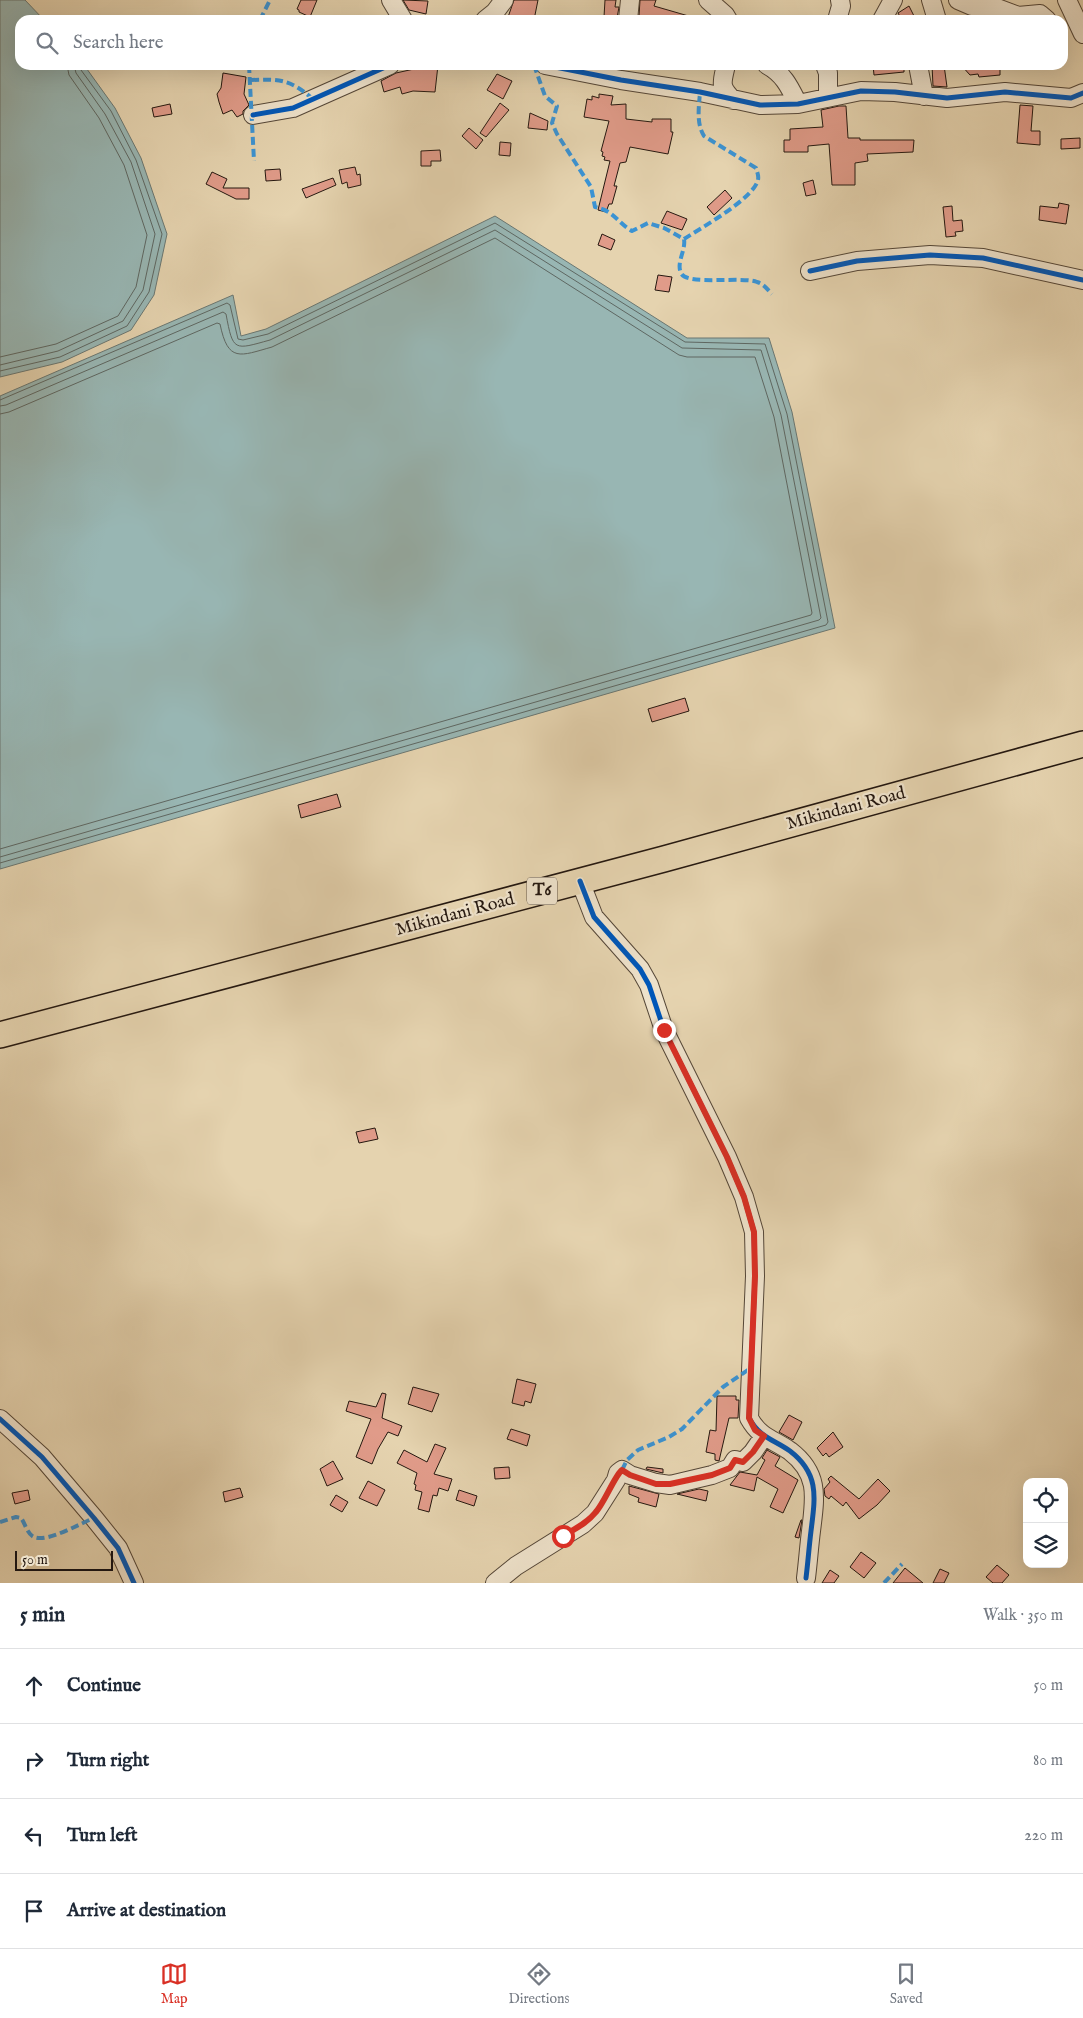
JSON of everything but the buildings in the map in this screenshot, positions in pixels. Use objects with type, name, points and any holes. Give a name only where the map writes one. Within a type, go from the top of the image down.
[{"type":"highway","name":"Mikindani Road","points":[[0,1035],[580,881],[1083,744]]},
{"type":"street","points":[[391,0],[399,15]]},
{"type":"street","points":[[491,15],[504,0]]},
{"type":"street","points":[[628,15],[630,0]]},
{"type":"street","points":[[708,0],[726,15]]},
{"type":"street","points":[[885,15],[893,0]]},
{"type":"street","points":[[931,0],[936,15]]},
{"type":"street","points":[[958,0],[972,6],[997,8],[1015,15]]},
{"type":"street","points":[[1067,0],[1083,33]]},
{"type":"street","points":[[1029,15],[1041,15]]},
{"type":"street","points":[[1068,29],[1083,33]]},
{"type":"street","points":[[253,115],[293,108],[379,70]]},
{"type":"street","points":[[599,70],[621,72],[760,105],[798,104],[861,91],[895,92],[947,98],[1005,92],[1071,98],[1083,93]]},
{"type":"street","points":[[725,70],[723,90],[733,100]]},
{"type":"street","points":[[776,70],[785,78],[798,104]]},
{"type":"street","points":[[827,70],[828,98]]},
{"type":"street","points":[[919,70],[924,96]]},
{"type":"street","points":[[810,271],[881,258],[930,255],[983,258],[1083,280]]},
{"type":"street","points":[[580,881],[594,917],[640,969],[649,985],[664,1030],[727,1157],[744,1197],[754,1232],[755,1276],[749,1418],[755,1430],[798,1457],[807,1468],[813,1484],[816,1503],[806,1578]]},
{"type":"street","points":[[0,1419],[42,1456],[94,1518],[118,1548],[134,1583]]},
{"type":"street","points":[[494,1583],[516,1566],[583,1524],[595,1513],[616,1480],[618,1473],[622,1470],[630,1475],[663,1485],[695,1480],[730,1468],[735,1460],[743,1462],[764,1436]]},
{"type":"water","points":[[0,0],[25,0],[39,15],[15,15],[15,70],[88,70],[115,108],[141,158],[167,234],[154,295],[131,330],[62,362],[0,377]]},
{"type":"water","points":[[495,216],[687,338],[769,338],[792,412],[835,628],[0,869],[0,396],[233,295],[241,336],[266,329]]},
{"type":"marked path","points":[[262,15],[270,0]]},
{"type":"marked path","points":[[249,70],[254,161]]},
{"type":"marked path","points":[[536,70],[545,96],[557,106],[552,123],[591,187],[595,207],[611,214],[632,231],[648,223],[664,228],[684,239],[680,269],[685,277],[703,280],[750,280],[762,284],[772,294]]},
{"type":"marked path","points":[[251,80],[278,80],[285,82],[298,88],[314,100]]},
{"type":"marked path","points":[[684,239],[714,221],[737,204],[747,196],[758,180],[756,168],[704,136],[699,120],[700,92]]},
{"type":"marked path","points":[[622,1470],[627,1460],[638,1450],[669,1437],[682,1429],[723,1387],[751,1368]]},
{"type":"marked path","points":[[0,1522],[16,1517],[21,1518],[30,1533],[34,1537],[40,1538],[64,1532],[94,1518]]},
{"type":"marked path","points":[[884,1583],[902,1564]]},
{"type":"cycle path","points":[[253,115],[293,108],[379,70]]},
{"type":"cycle path","points":[[570,70],[700,92],[760,105],[798,104],[861,91],[895,92],[947,98],[1005,92],[1071,98],[1083,93]]},
{"type":"cycle path","points":[[810,271],[857,261],[930,255],[983,258],[1083,280]]},
{"type":"cycle path","points":[[580,881],[594,917],[640,969],[649,985],[664,1030],[727,1157],[744,1197],[754,1232],[755,1276],[749,1418],[762,1434],[790,1451],[800,1460],[811,1478],[814,1508],[806,1578]]},
{"type":"cycle path","points":[[0,1419],[42,1457],[94,1518],[118,1548],[134,1583]]},
{"type":"route","points":[[563,1536],[583,1524],[595,1513],[616,1480],[618,1473],[622,1470],[630,1475],[663,1485],[695,1480],[730,1468],[735,1460],[743,1462],[764,1436],[755,1430],[749,1418],[755,1276],[754,1232],[744,1197],[727,1157],[664,1030]]}]
